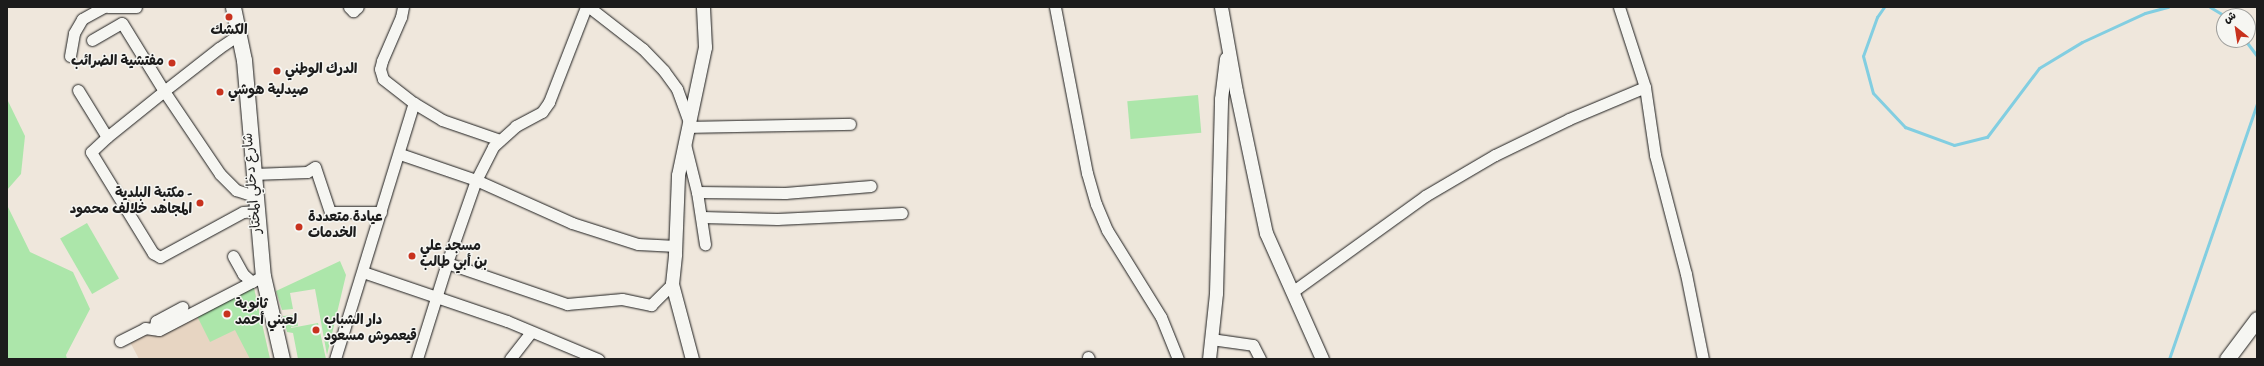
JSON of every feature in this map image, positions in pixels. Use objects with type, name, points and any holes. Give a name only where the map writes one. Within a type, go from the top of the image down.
[{"type":"main road","name":"شارع دخلي المختار","points":[[233,7],[240,34],[244,60],[253,174],[251,206],[258,279],[282,359]]},
{"type":"main road","points":[[2227,359],[2257,319]]},
{"type":"street","points":[[70,56],[74,33],[82,19],[104,7]]},
{"type":"street","points":[[108,7],[136,7]]},
{"type":"street","points":[[349,7],[353,11],[358,7]]},
{"type":"street","points":[[403,7],[401,17],[380,68],[383,78],[414,103],[442,120],[500,140]]},
{"type":"street","points":[[417,359],[436,296],[476,180],[493,147],[516,126],[542,112],[549,102],[587,7],[643,49],[664,71],[677,89],[689,125]]},
{"type":"street","points":[[692,359],[672,284],[676,246],[678,175],[706,47],[703,7]]},
{"type":"street","points":[[1054,7],[1087,173],[1096,204],[1107,230],[1161,318],[1178,359]]},
{"type":"street","points":[[1222,7],[1266,233],[1322,359]]},
{"type":"street","points":[[1619,7],[1645,87],[1655,155],[1686,274],[1704,359]]},
{"type":"street","points":[[92,40],[122,23],[164,91],[243,198],[251,206]]},
{"type":"street","points":[[240,34],[218,48],[91,152],[153,254],[160,257],[251,206]]},
{"type":"street","points":[[1209,359],[1216,293],[1221,99],[1228,44]]},
{"type":"street","points":[[1292,292],[1425,196],[1489,159],[1569,118],[1645,87]]},
{"type":"street","points":[[78,90],[107,138]]},
{"type":"street","points":[[338,358],[414,103]]},
{"type":"street","points":[[689,125],[850,124]]},
{"type":"street","points":[[685,144],[698,192],[705,244]]},
{"type":"street","points":[[400,154],[476,180],[572,223],[638,244],[676,246]]},
{"type":"street","points":[[253,174],[307,172],[315,167],[330,212],[381,212]]},
{"type":"street","points":[[698,192],[740,194],[785,193],[871,186]]},
{"type":"street","points":[[238,191],[251,206]]},
{"type":"street","points":[[702,217],[777,219],[902,213]]},
{"type":"street","points":[[233,256],[243,274],[258,279]]},
{"type":"street","points":[[447,263],[567,304],[622,299],[651,305],[672,284]]},
{"type":"street","points":[[363,272],[436,296],[598,359]]},
{"type":"street","points":[[120,341],[145,328],[159,330],[258,279]]},
{"type":"street","points":[[154,329],[156,321],[182,307]]},
{"type":"street","points":[[510,359],[531,332]]},
{"type":"street","points":[[1211,339],[1253,345],[1260,359]]},
{"type":"shaded area","name":"ثانوية لعبني أحمد","points":[[253,283],[270,359],[139,359],[130,342],[150,331],[153,336]]},
{"type":"green space","points":[[1198,95],[1201,133],[1131,139],[1127,101]]},
{"type":"green space","points":[[7,99],[25,136],[21,174],[7,190]]},
{"type":"green space","points":[[7,205],[30,252],[73,272],[90,309],[66,355],[67,359],[7,359]]},
{"type":"green space","points":[[87,223],[119,278],[92,294],[60,238]]},
{"type":"green space","points":[[340,261],[346,275],[327,355],[315,289],[290,293],[293,309],[282,310],[276,291]]},
{"type":"green space","points":[[253,284],[270,359],[250,359],[235,330],[210,342],[196,314]]},
{"type":"green space","points":[[296,315],[298,326],[291,328],[318,323],[326,359],[298,359],[293,333],[287,332],[283,316]]},
{"type":"waterway","points":[[1884,7],[1877,17],[1863,56],[1873,93],[1905,127],[1954,145],[1987,137],[2039,68],[2082,42],[2145,13],[2168,7]]},
{"type":"waterway","points":[[2210,7],[2216,11]]},
{"type":"waterway","points":[[2251,48],[2257,56]]},
{"type":"waterway","points":[[2169,359],[2257,104]]},
{"type":"place","name":"الكشك","points":[[229,17]]},
{"type":"place","name":"مفتشية الضرائب","points":[[172,63]]},
{"type":"place","name":"الدرك الوطني","points":[[277,71]]},
{"type":"place","name":"صيدلية هوشي","points":[[220,92]]},
{"type":"place","name":"مكتبة البلدية - المجاهد خلالف محمود","points":[[200,203]]},
{"type":"place","name":"عيادة متعددة الخدمات","points":[[299,227]]},
{"type":"place","name":"مسجد علي بن أبي طالب","points":[[412,256]]},
{"type":"place","name":"ثانوية لعبني أحمد","points":[[227,314]]},
{"type":"place","name":"دار الشباب قيعموش مسعود","points":[[316,330]]}]
